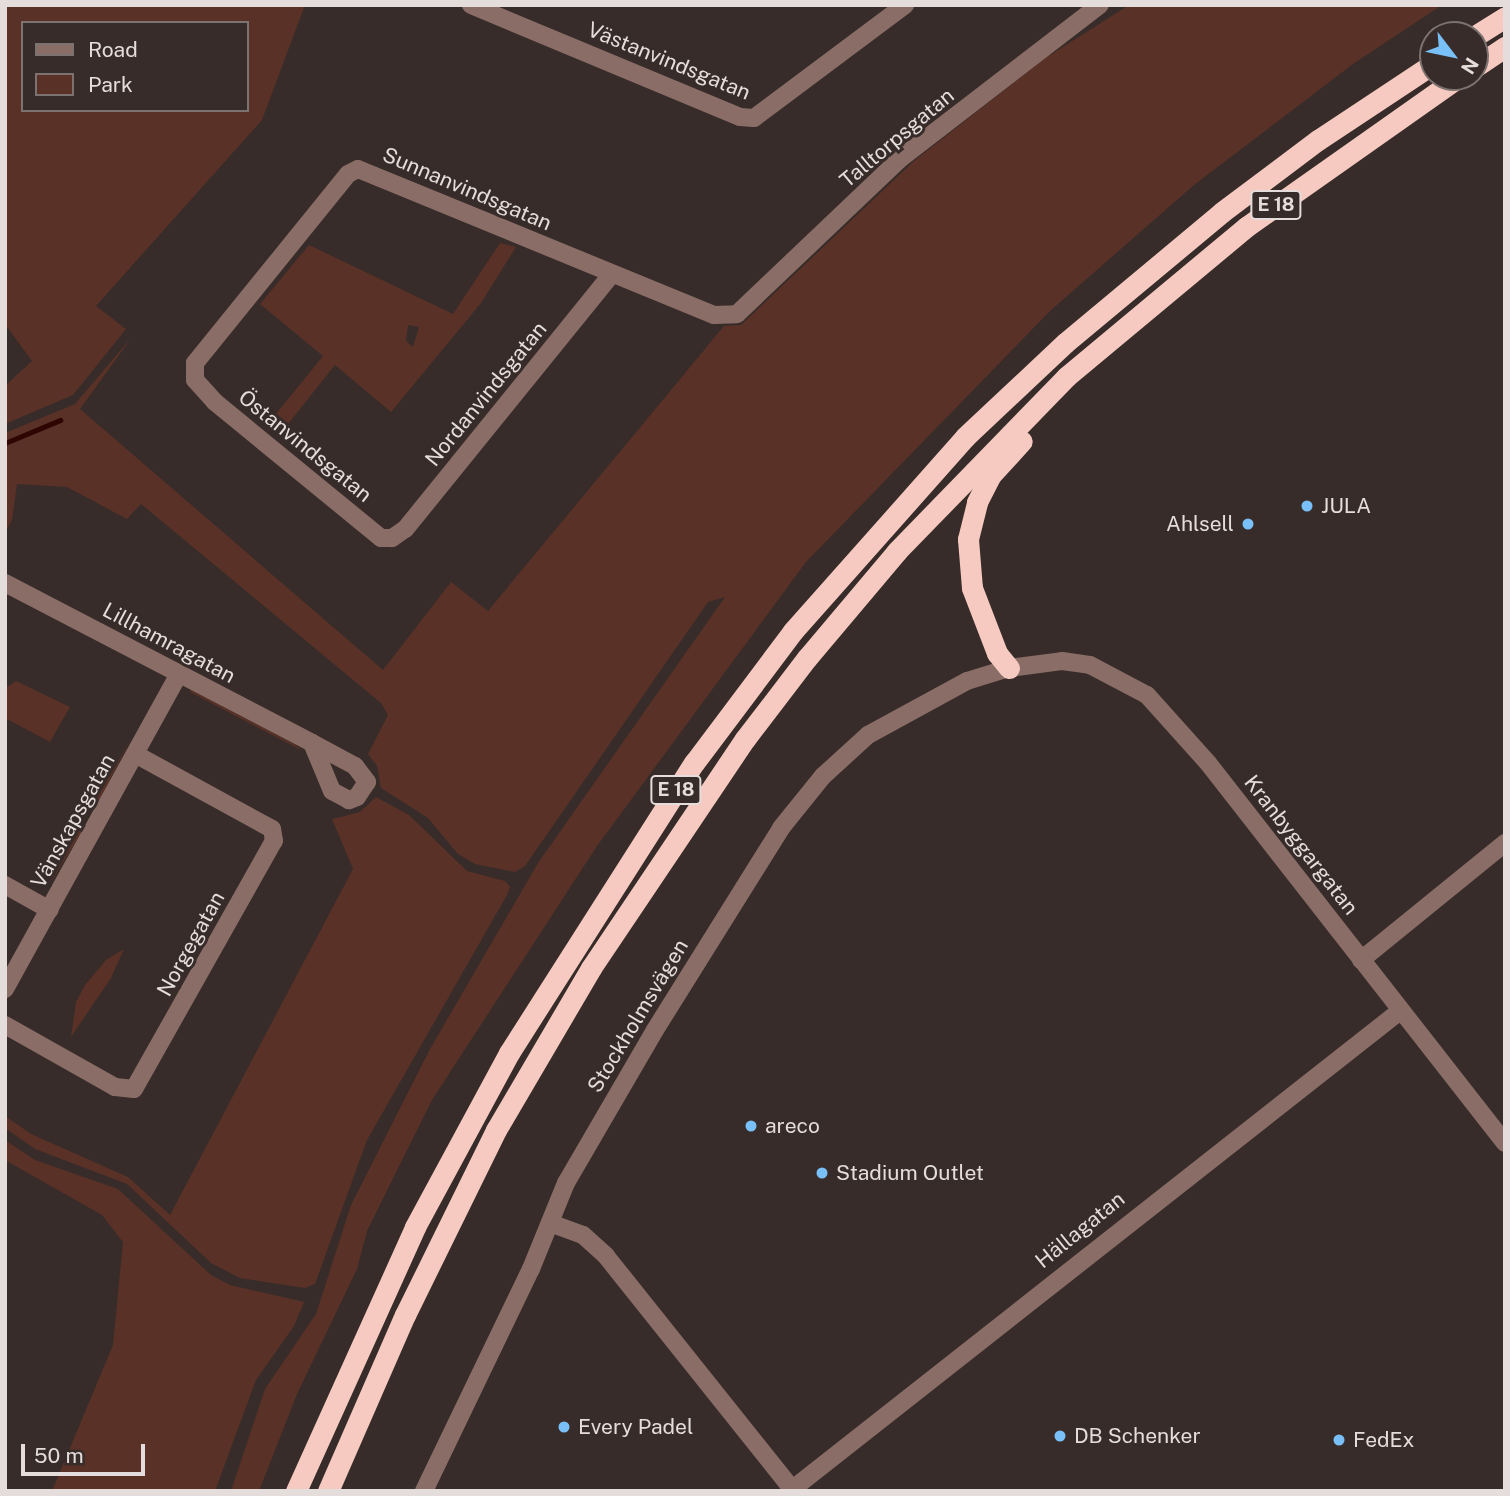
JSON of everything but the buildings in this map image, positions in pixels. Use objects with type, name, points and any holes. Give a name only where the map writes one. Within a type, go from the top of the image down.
[{"type":"highway","points":[[1489,27],[1505,17]]},
{"type":"highway","points":[[1489,57],[1505,47]]},
{"type":"highway","name":"E 18","points":[[296,1491],[415,1227],[509,1053],[694,763],[793,631],[965,437],[1110,303],[1318,140],[1419,73]]},
{"type":"highway","name":"E 18","points":[[328,1491],[405,1315],[496,1130],[591,968],[744,739],[907,541],[1056,387],[1136,318],[1335,160],[1438,91]]},
{"type":"highway","name":"E 18","points":[[1009,668],[997,653],[970,578],[968,539],[976,502],[1009,453],[1128,340],[1136,318]]},
{"type":"street","name":"Västanvindsgatan","points":[[471,5],[740,117],[754,118],[905,5]]},
{"type":"street","name":"Talltorpsgatan","points":[[733,316],[745,310],[901,158],[1100,5]]},
{"type":"street","name":"Sunnanvindsgatan","points":[[195,380],[195,363],[348,174],[358,169],[611,275],[714,315],[733,316]]},
{"type":"street","name":"Nordanvindsgatan","points":[[392,537],[405,529],[611,275]]},
{"type":"street","name":"Östanvindsgatan","points":[[195,380],[215,402],[381,538],[392,537]]},
{"type":"street","name":"Lillhamragatan","points":[[5,583],[312,743]]},
{"type":"street","name":"Kranbyggargatan","points":[[1009,668],[1062,661],[1090,665],[1147,695],[1208,763],[1505,1143]]},
{"type":"street","name":"Stockholmsvägen","points":[[424,1491],[550,1223],[565,1183],[654,1030],[800,803],[868,735],[967,681],[1009,668]]},
{"type":"street","name":"Vänskapsgatan","points":[[5,989],[178,674]]},
{"type":"street","name":"Norgegatan","points":[[5,1026],[114,1087],[134,1089],[274,841],[272,829],[135,754]]},
{"type":"street","points":[[1361,960],[1505,844]]},
{"type":"street","points":[[5,884],[50,910]]},
{"type":"street","name":"Hällagatan","points":[[550,1223],[583,1235],[606,1256],[791,1490],[1400,1011]]},
{"type":"green space","points":[[5,5],[305,5],[262,120],[96,306],[126,329],[73,395],[5,424],[5,386],[32,361],[5,324]]},
{"type":"green space","points":[[1129,5],[1442,5],[1353,64],[1194,185],[1050,311],[806,562],[597,846],[432,1100],[367,1231],[357,1269],[297,1394],[259,1491],[231,1491],[265,1389],[316,1314],[351,1205],[430,1049],[538,863],[725,597],[708,602],[525,866],[515,872],[475,864],[458,854],[428,818],[381,788],[377,766],[368,754],[388,715],[381,703],[141,504],[127,519],[67,487],[17,484],[12,520],[5,532],[5,433],[75,404],[132,337],[80,409],[383,670],[451,582],[488,611],[724,326],[741,325],[914,161],[1044,59]]},
{"type":"green space","points":[[500,243],[516,247],[481,303],[391,412],[335,365],[280,434],[267,425],[323,356],[260,304],[309,245],[453,314]],"holes":[[[408,325],[419,327],[413,347],[406,341]]]},
{"type":"green space","points":[[16,681],[70,707],[50,742],[5,718],[5,688]]},
{"type":"green space","points":[[191,690],[294,744],[303,751],[190,692]]},
{"type":"green space","points":[[131,739],[96,806],[91,808]]},
{"type":"green space","points":[[376,797],[409,815],[467,871],[505,881],[510,887],[367,1140],[315,1284],[305,1288],[240,1278],[211,1263],[127,1184],[35,1149],[5,1128],[5,1116],[31,1134],[128,1177],[170,1215],[353,869],[332,819],[360,812]]},
{"type":"green space","points":[[83,823],[84,828],[47,889]]},
{"type":"green space","points":[[124,949],[111,978],[71,1037],[76,1002],[85,985],[106,960]]},
{"type":"green space","points":[[5,1140],[35,1160],[118,1189],[211,1275],[230,1285],[304,1302],[294,1326],[256,1380],[215,1491],[52,1491],[113,1345],[123,1242],[102,1215],[5,1160]]},
{"type":"waterway","points":[[5,443],[60,420]]},
{"type":"place","name":"JULA","points":[[1307,506]]},
{"type":"place","name":"Ahlsell","points":[[1248,524]]},
{"type":"place","name":"areco","points":[[751,1126]]},
{"type":"place","name":"Stadium Outlet","points":[[822,1173]]},
{"type":"place","name":"Every Padel","points":[[564,1427]]},
{"type":"place","name":"DB Schenker","points":[[1060,1436]]},
{"type":"place","name":"FedEx","points":[[1339,1440]]}]
